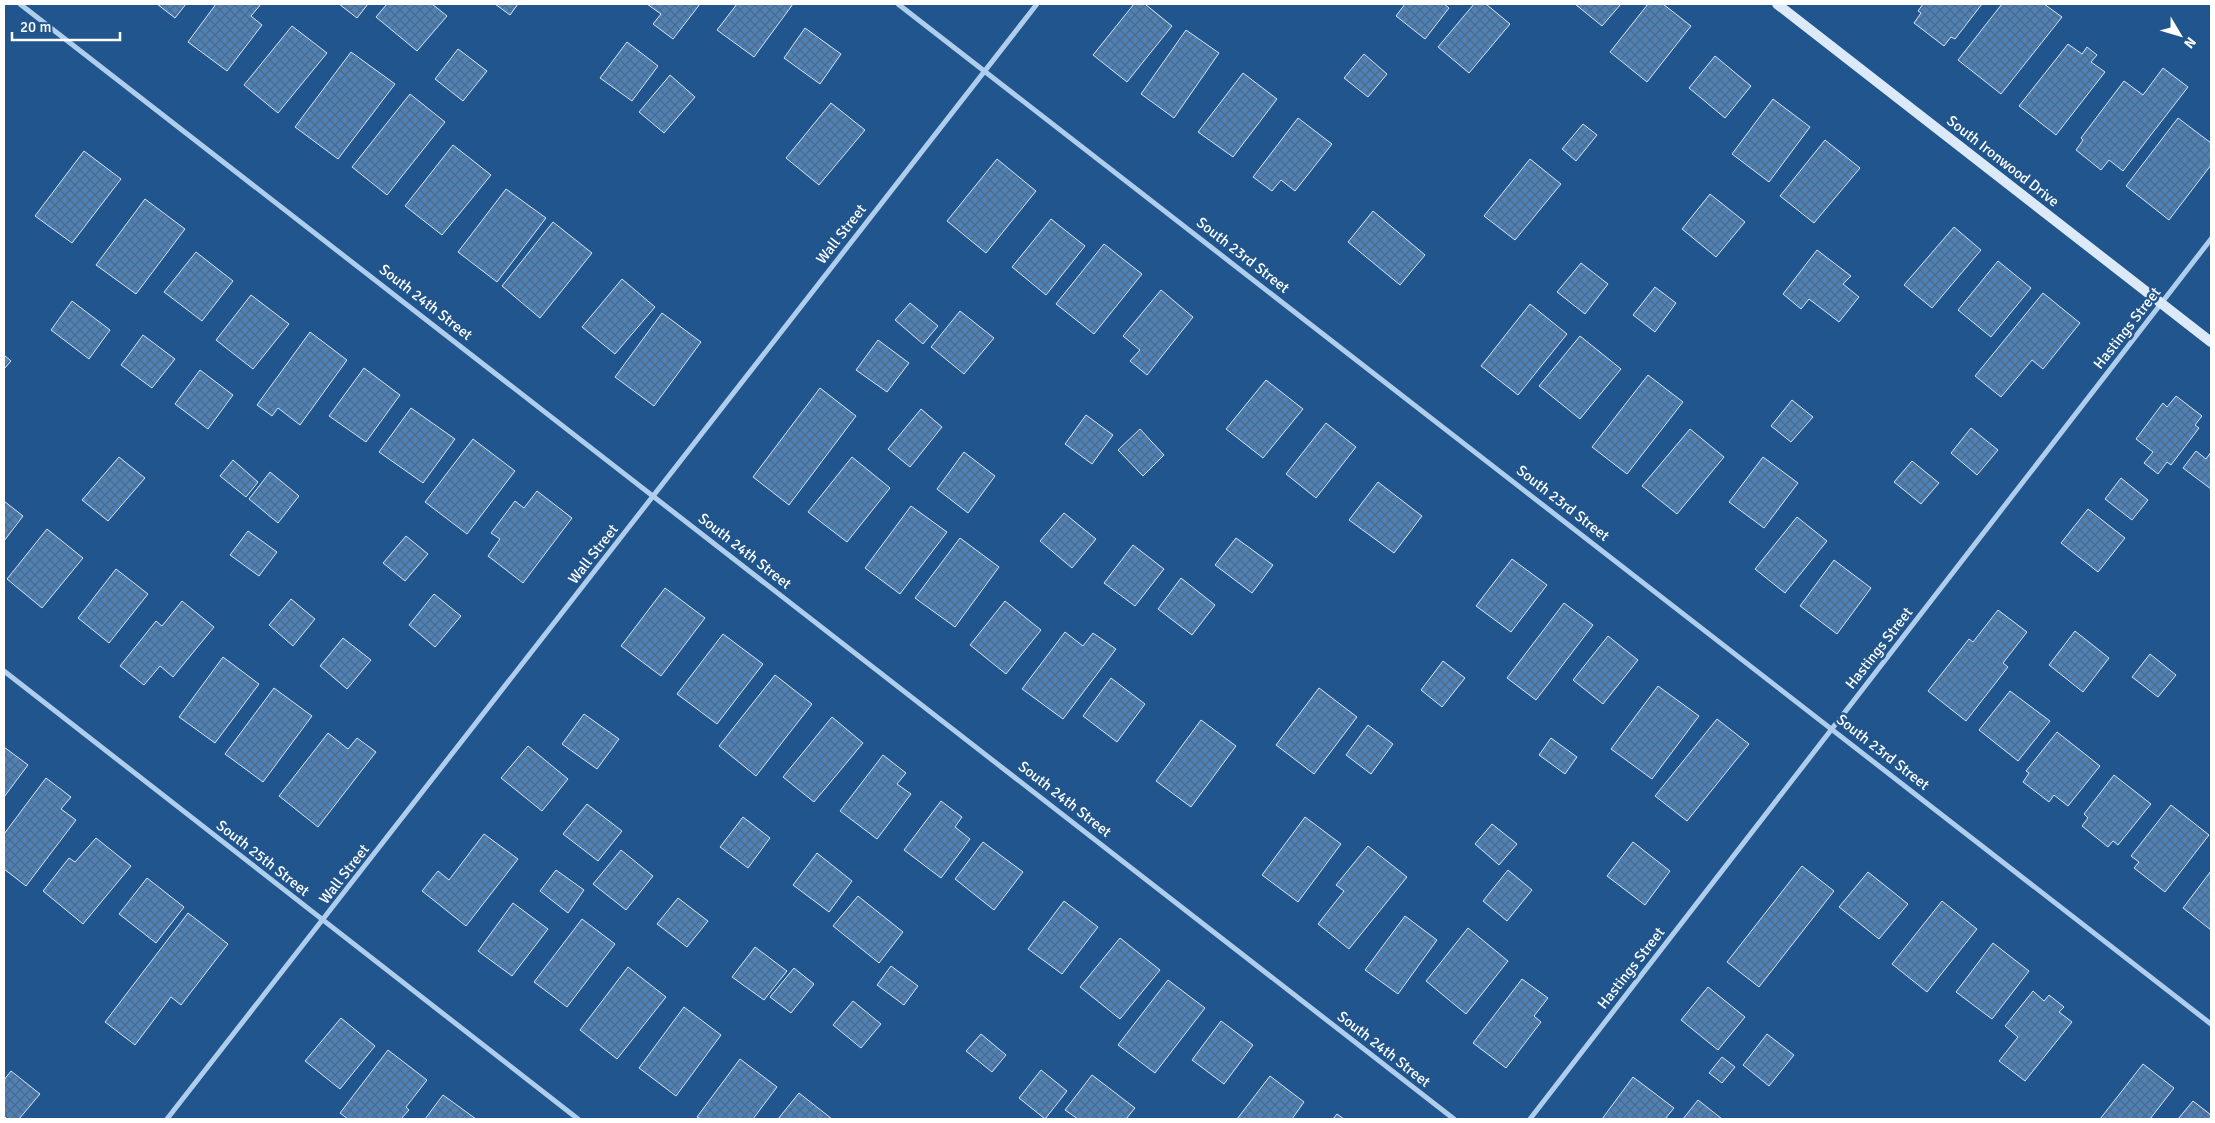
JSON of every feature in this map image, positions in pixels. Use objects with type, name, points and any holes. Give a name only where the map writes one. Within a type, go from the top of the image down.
[{"type":"main road","name":"South Ironwood Drive","points":[[1777,4],[2211,342]]},
{"type":"street","name":"South 24th Street","points":[[20,4],[1454,1119]]},
{"type":"street","name":"South 23rd Street","points":[[898,4],[2211,1024]]},
{"type":"street","name":"Wall Street","points":[[167,1119],[1037,4]]},
{"type":"street","name":"Hastings Street","points":[[1530,1119],[2211,239]]},
{"type":"street","name":"South 25th Street","points":[[4,671],[578,1119]]},
{"type":"building","points":[[157,4],[186,4],[175,18]]},
{"type":"building","points":[[216,4],[261,4],[251,16],[262,25],[227,71],[188,42]]},
{"type":"building","points":[[339,4],[368,4],[357,18]]},
{"type":"building","points":[[387,4],[432,4],[447,16],[417,51],[376,17]]},
{"type":"building","points":[[495,4],[518,4],[510,15]]},
{"type":"building","points":[[647,4],[700,4],[673,39],[653,24],[661,14]]},
{"type":"building","points":[[737,4],[793,4],[754,57],[717,30]]},
{"type":"building","points":[[1134,4],[1145,4],[1172,26],[1127,82],[1093,55]]},
{"type":"building","points":[[1405,4],[1444,4],[1449,8],[1425,39],[1396,16]]},
{"type":"building","points":[[1474,4],[1486,4],[1510,24],[1469,73],[1438,47]]},
{"type":"building","points":[[1575,4],[1621,4],[1602,26]]},
{"type":"building","points":[[1648,4],[1663,4],[1691,26],[1647,82],[1610,52]]},
{"type":"building","points":[[1923,4],[1982,4],[1955,39],[1951,37],[1944,46],[1914,23],[1921,13],[1918,11]]},
{"type":"building","points":[[2002,4],[2044,4],[2062,17],[2001,94],[1958,60]]},
{"type":"building","points":[[292,26],[327,53],[278,113],[244,85]]},
{"type":"building","points":[[805,28],[841,54],[820,84],[784,58]]},
{"type":"building","points":[[1186,30],[1219,53],[1174,118],[1141,94]]},
{"type":"building","points":[[627,42],[658,66],[632,101],[600,78]]},
{"type":"building","points":[[2068,44],[2082,54],[2087,47],[2097,55],[2091,62],[2105,72],[2056,135],[2019,106]]},
{"type":"building","points":[[458,49],[487,71],[463,101],[435,79]]},
{"type":"building","points":[[351,52],[395,84],[338,159],[295,127]]},
{"type":"building","points":[[1364,54],[1387,74],[1368,97],[1344,78]]},
{"type":"building","points":[[1715,56],[1751,86],[1725,118],[1689,88]]},
{"type":"building","points":[[2163,68],[2188,87],[2123,171],[2109,160],[2101,170],[2076,150],[2083,140],[2081,138],[2124,81],[2143,95]]},
{"type":"building","points":[[1243,73],[1277,99],[1233,157],[1198,132]]},
{"type":"building","points":[[670,75],[695,97],[664,133],[639,112]]},
{"type":"building","points":[[410,94],[445,122],[387,195],[352,167]]},
{"type":"building","points":[[1773,99],[1810,127],[1769,182],[1732,154]]},
{"type":"building","points":[[831,103],[865,130],[819,185],[786,158]]},
{"type":"building","points":[[1298,118],[1332,144],[1295,191],[1281,180],[1272,191],[1253,177]]},
{"type":"building","points":[[2178,118],[2211,143],[2211,165],[2169,220],[2126,186]]},
{"type":"building","points":[[1583,124],[1597,135],[1576,161],[1562,149]]},
{"type":"building","points":[[1825,140],[1860,168],[1814,223],[1780,196]]},
{"type":"building","points":[[453,145],[491,175],[442,235],[405,206]]},
{"type":"building","points":[[84,151],[121,179],[72,243],[35,216]]},
{"type":"building","points":[[997,159],[1036,191],[986,253],[947,221]]},
{"type":"building","points":[[1530,159],[1561,184],[1515,240],[1484,216]]},
{"type":"building","points":[[506,189],[546,218],[497,282],[458,252]]},
{"type":"building","points":[[1710,194],[1745,222],[1716,257],[1682,229]]},
{"type":"building","points":[[145,199],[185,229],[136,294],[96,265]]},
{"type":"building","points":[[1373,211],[1425,255],[1400,285],[1348,242]]},
{"type":"building","points":[[1051,219],[1085,246],[1046,295],[1012,267]]},
{"type":"building","points":[[553,222],[592,253],[540,318],[502,286]]},
{"type":"building","points":[[1954,227],[1981,250],[1932,308],[1904,285]]},
{"type":"building","points":[[1104,244],[1142,274],[1094,334],[1056,304]]},
{"type":"building","points":[[1817,250],[1851,276],[1843,284],[1859,297],[1839,322],[1809,299],[1801,309],[1783,294]]},
{"type":"building","points":[[196,252],[233,281],[202,321],[164,292]]},
{"type":"building","points":[[1998,261],[2031,288],[1991,337],[1958,310]]},
{"type":"building","points":[[1581,263],[1608,284],[1585,314],[1557,292]]},
{"type":"building","points":[[622,279],[655,307],[615,354],[582,327]]},
{"type":"building","points":[[1655,287],[1676,303],[1655,332],[1633,315]]},
{"type":"building","points":[[1161,290],[1193,317],[1147,375],[1130,361],[1140,350],[1123,336]]},
{"type":"building","points":[[2043,293],[2080,323],[2043,369],[2032,360],[2001,397],[1975,376]]},
{"type":"building","points":[[251,295],[289,324],[253,369],[216,340]]},
{"type":"building","points":[[72,301],[110,330],[89,359],[51,330]]},
{"type":"building","points":[[910,303],[938,326],[923,344],[895,320]]},
{"type":"building","points":[[1530,304],[1567,334],[1518,395],[1481,366]]},
{"type":"building","points":[[960,311],[994,338],[964,374],[931,347]]},
{"type":"building","points":[[662,313],[701,342],[654,406],[615,377]]},
{"type":"building","points":[[310,332],[347,360],[300,425],[278,408],[272,416],[257,405]]},
{"type":"building","points":[[143,335],[175,359],[152,388],[121,365]]},
{"type":"building","points":[[1580,336],[1621,369],[1580,419],[1539,386]]},
{"type":"building","points":[[878,340],[909,363],[887,392],[856,370]]},
{"type":"building","points":[[4,355],[11,361],[4,369]]},
{"type":"building","points":[[364,368],[400,395],[366,442],[329,416]]},
{"type":"building","points":[[200,370],[233,395],[208,429],[175,404]]},
{"type":"building","points":[[1648,375],[1683,402],[1627,474],[1592,447]]},
{"type":"building","points":[[1266,380],[1303,409],[1263,458],[1226,429]]},
{"type":"building","points":[[820,388],[856,416],[789,505],[753,477]]},
{"type":"building","points":[[2176,396],[2202,416],[2195,425],[2199,428],[2171,465],[2167,462],[2158,474],[2144,463],[2153,452],[2136,439],[2163,403],[2167,407]]},
{"type":"building","points":[[1792,400],[1813,417],[1791,442],[1771,426]]},
{"type":"building","points":[[411,408],[455,439],[423,483],[379,452]]},
{"type":"building","points":[[921,409],[942,427],[910,467],[888,449]]},
{"type":"building","points":[[1086,415],[1113,435],[1092,464],[1065,444]]},
{"type":"building","points":[[1326,423],[1356,447],[1316,498],[1286,474]]},
{"type":"building","points":[[1971,428],[1998,450],[1977,475],[1951,453]]},
{"type":"building","points":[[1140,429],[1164,455],[1143,476],[1118,450]]},
{"type":"building","points":[[1690,429],[1724,457],[1677,514],[1642,486]]},
{"type":"building","points":[[473,439],[515,471],[467,534],[425,502]]},
{"type":"building","points":[[2196,451],[2206,459],[2211,452],[2211,489],[2183,468]]},
{"type":"building","points":[[964,452],[995,476],[968,513],[937,489]]},
{"type":"building","points":[[119,457],[145,478],[108,521],[82,500]]},
{"type":"building","points":[[852,457],[890,488],[847,542],[808,512]]},
{"type":"building","points":[[1763,457],[1798,483],[1764,528],[1729,502]]},
{"type":"building","points":[[233,460],[258,482],[246,497],[220,476]]},
{"type":"building","points":[[1912,461],[1939,483],[1921,504],[1894,482]]},
{"type":"building","points":[[270,472],[299,496],[278,523],[249,499]]},
{"type":"building","points":[[2121,478],[2148,500],[2132,520],[2105,499]]},
{"type":"building","points":[[1378,482],[1422,516],[1394,553],[1349,520]]},
{"type":"building","points":[[537,491],[572,518],[523,583],[488,556],[500,539],[491,533],[515,501],[524,508]]},
{"type":"building","points":[[4,501],[23,516],[4,541]]},
{"type":"building","points":[[911,506],[947,532],[900,594],[865,568]]},
{"type":"building","points":[[2088,509],[2125,538],[2098,572],[2061,543]]},
{"type":"building","points":[[1064,513],[1096,539],[1072,568],[1040,541]]},
{"type":"building","points":[[1797,517],[1827,541],[1785,593],[1755,569]]},
{"type":"building","points":[[47,529],[83,558],[42,608],[7,579]]},
{"type":"building","points":[[248,531],[277,552],[259,576],[230,555]]},
{"type":"building","points":[[406,536],[428,554],[405,581],[383,563]]},
{"type":"building","points":[[960,538],[999,567],[955,627],[915,598]]},
{"type":"building","points":[[1236,538],[1273,565],[1252,593],[1215,565]]},
{"type":"building","points":[[1133,545],[1164,569],[1135,606],[1104,583]]},
{"type":"building","points":[[1512,559],[1547,585],[1511,632],[1476,606]]},
{"type":"building","points":[[1834,560],[1871,588],[1837,634],[1800,606]]},
{"type":"building","points":[[116,569],[148,594],[109,643],[78,618]]},
{"type":"building","points":[[1181,578],[1215,605],[1192,635],[1158,609]]},
{"type":"building","points":[[665,588],[705,618],[661,676],[621,646]]},
{"type":"building","points":[[434,594],[461,616],[435,647],[409,625]]},
{"type":"building","points":[[291,599],[315,619],[293,646],[269,625]]},
{"type":"building","points":[[182,601],[214,627],[173,677],[160,666],[144,685],[120,666],[156,621],[162,626]]},
{"type":"building","points":[[1005,601],[1041,630],[1006,674],[970,645]]},
{"type":"building","points":[[1564,603],[1593,625],[1536,700],[1507,678]]},
{"type":"building","points":[[1998,610],[2027,632],[2003,663],[2008,667],[1966,721],[1928,691],[1969,639],[1973,642]]},
{"type":"building","points":[[2075,631],[2109,658],[2083,692],[2049,665]]},
{"type":"building","points":[[1065,632],[1083,646],[1093,633],[1116,649],[1063,719],[1022,689]]},
{"type":"building","points":[[723,634],[763,664],[717,724],[677,694]]},
{"type":"building","points":[[1608,636],[1638,660],[1603,704],[1573,680]]},
{"type":"building","points":[[343,638],[371,660],[347,689],[320,666]]},
{"type":"building","points":[[2150,654],[2176,675],[2158,697],[2132,677]]},
{"type":"building","points":[[223,657],[259,684],[215,743],[179,717]]},
{"type":"building","points":[[1443,661],[1465,678],[1442,707],[1421,690]]},
{"type":"building","points":[[775,675],[812,704],[756,776],[719,746]]},
{"type":"building","points":[[1111,678],[1145,704],[1117,742],[1083,716]]},
{"type":"building","points":[[1658,686],[1699,716],[1652,779],[1611,749]]},
{"type":"building","points":[[274,688],[312,716],[263,782],[225,754]]},
{"type":"building","points":[[1319,688],[1357,717],[1314,774],[1276,745]]},
{"type":"building","points":[[2010,691],[2050,721],[2018,761],[1979,730]]},
{"type":"building","points":[[584,714],[619,739],[597,769],[562,744]]},
{"type":"building","points":[[832,717],[863,743],[814,802],[783,777]]},
{"type":"building","points":[[1717,719],[1749,744],[1687,821],[1655,796]]},
{"type":"building","points":[[1201,720],[1236,746],[1191,807],[1156,781]]},
{"type":"building","points":[[1368,725],[1393,744],[1371,774],[1346,755]]},
{"type":"building","points":[[2057,732],[2100,766],[2068,806],[2054,795],[2049,802],[2023,782],[2029,773],[2026,771]]},
{"type":"building","points":[[328,733],[348,749],[357,738],[376,752],[318,827],[279,796]]},
{"type":"building","points":[[1551,738],[1577,757],[1565,774],[1539,755]]},
{"type":"building","points":[[528,746],[568,779],[542,811],[501,778]]},
{"type":"building","points":[[4,747],[28,765],[4,797]]},
{"type":"building","points":[[883,755],[906,773],[897,784],[911,794],[877,839],[840,811]]},
{"type":"building","points":[[2114,775],[2151,804],[2118,845],[2113,841],[2108,847],[2082,826],[2088,818],[2084,814]]},
{"type":"building","points":[[46,778],[71,797],[61,809],[76,820],[26,886],[4,869],[4,834]]},
{"type":"building","points":[[941,801],[962,817],[955,827],[970,839],[941,878],[904,850]]},
{"type":"building","points":[[587,804],[622,831],[598,861],[563,834]]},
{"type":"building","points":[[2171,805],[2209,835],[2165,892],[2134,868],[2139,862],[2131,856]]},
{"type":"building","points":[[743,817],[770,838],[748,868],[720,847]]},
{"type":"building","points":[[1305,817],[1341,844],[1298,902],[1262,875]]},
{"type":"building","points":[[1492,824],[1517,844],[1499,865],[1475,844]]},
{"type":"building","points":[[484,834],[518,859],[466,926],[422,891],[438,871],[449,880]]},
{"type":"building","points":[[96,838],[131,866],[83,924],[43,891],[69,858],[75,862]]},
{"type":"building","points":[[983,842],[1023,872],[994,910],[955,879]]},
{"type":"building","points":[[1633,842],[1670,871],[1645,905],[1607,876]]},
{"type":"building","points":[[1368,846],[1407,877],[1349,949],[1318,924],[1344,891],[1336,885]]},
{"type":"building","points":[[621,850],[653,876],[626,910],[593,884]]},
{"type":"building","points":[[817,853],[852,881],[829,912],[793,885]]},
{"type":"building","points":[[1802,866],[1834,891],[1759,987],[1727,962]]},
{"type":"building","points":[[556,870],[584,890],[568,913],[540,891]]},
{"type":"building","points":[[1508,870],[1532,890],[1507,921],[1483,901]]},
{"type":"building","points":[[2211,871],[2211,930],[2183,908]]},
{"type":"building","points":[[1868,872],[1908,904],[1879,939],[1839,907]]},
{"type":"building","points":[[147,878],[184,907],[156,943],[119,914]]},
{"type":"building","points":[[858,896],[903,932],[879,963],[833,926]]},
{"type":"building","points":[[678,898],[708,921],[687,947],[657,924]]},
{"type":"building","points":[[1064,901],[1098,927],[1062,974],[1028,949]]},
{"type":"building","points":[[1942,901],[1977,929],[1927,992],[1892,964]]},
{"type":"building","points":[[513,903],[548,929],[512,976],[478,951]]},
{"type":"building","points":[[188,913],[228,944],[181,1005],[171,997],[135,1045],[105,1022]]},
{"type":"building","points":[[1405,916],[1437,940],[1398,994],[1365,970]]},
{"type":"building","points":[[582,919],[615,944],[567,1007],[534,982]]},
{"type":"building","points":[[1468,928],[1508,961],[1466,1014],[1426,981]]},
{"type":"building","points":[[1120,938],[1160,970],[1120,1019],[1080,987]]},
{"type":"building","points":[[1993,943],[2029,971],[1992,1019],[1956,992]]},
{"type":"building","points":[[755,947],[787,971],[764,1000],[732,977]]},
{"type":"building","points":[[891,966],[918,986],[904,1005],[877,985]]},
{"type":"building","points":[[628,967],[666,997],[617,1059],[580,1030]]},
{"type":"building","points":[[794,968],[814,984],[791,1013],[770,997]]},
{"type":"building","points":[[1522,979],[1548,998],[1534,1016],[1541,1022],[1506,1068],[1473,1043]]},
{"type":"building","points":[[1168,980],[1205,1008],[1155,1073],[1118,1045]]},
{"type":"building","points":[[1708,987],[1745,1017],[1718,1050],[1681,1020]]},
{"type":"building","points":[[2033,991],[2044,1001],[2049,995],[2064,1007],[2059,1012],[2072,1022],[2025,1081],[1999,1061],[2018,1037],[2005,1026]]},
{"type":"building","points":[[853,1001],[881,1024],[861,1048],[833,1025]]},
{"type":"building","points":[[684,1007],[721,1035],[676,1096],[639,1068]]},
{"type":"building","points":[[341,1018],[375,1046],[340,1089],[305,1061]]},
{"type":"building","points":[[1221,1021],[1253,1045],[1224,1084],[1192,1060]]},
{"type":"building","points":[[981,1034],[1006,1055],[992,1072],[966,1051]]},
{"type":"building","points":[[1767,1034],[1794,1055],[1769,1086],[1743,1065]]},
{"type":"building","points":[[388,1050],[427,1080],[406,1107],[409,1110],[401,1119],[348,1119],[340,1113]]},
{"type":"building","points":[[1722,1057],[1735,1067],[1722,1083],[1709,1073]]},
{"type":"building","points":[[740,1059],[777,1087],[753,1119],[701,1119],[697,1117]]},
{"type":"building","points":[[2143,1064],[2174,1088],[2150,1119],[2100,1119]]},
{"type":"building","points":[[1041,1070],[1067,1091],[1045,1119],[1019,1098]]},
{"type":"building","points":[[11,1071],[40,1094],[19,1119],[7,1119],[4,1116],[4,1080]]},
{"type":"building","points":[[1092,1075],[1135,1108],[1126,1119],[1078,1119],[1065,1110]]},
{"type":"building","points":[[1270,1076],[1304,1102],[1292,1119],[1237,1119]]},
{"type":"building","points":[[1633,1077],[1674,1108],[1665,1119],[1602,1119]]},
{"type":"building","points":[[799,1093],[832,1119],[778,1119]]},
{"type":"building","points":[[443,1095],[476,1119],[425,1119]]},
{"type":"building","points":[[1698,1100],[1722,1119],[1683,1119]]},
{"type":"building","points":[[2193,1101],[2211,1115],[2211,1119],[2178,1119]]},
{"type":"building","points":[[1337,1114],[1344,1119],[1333,1119]]}]
